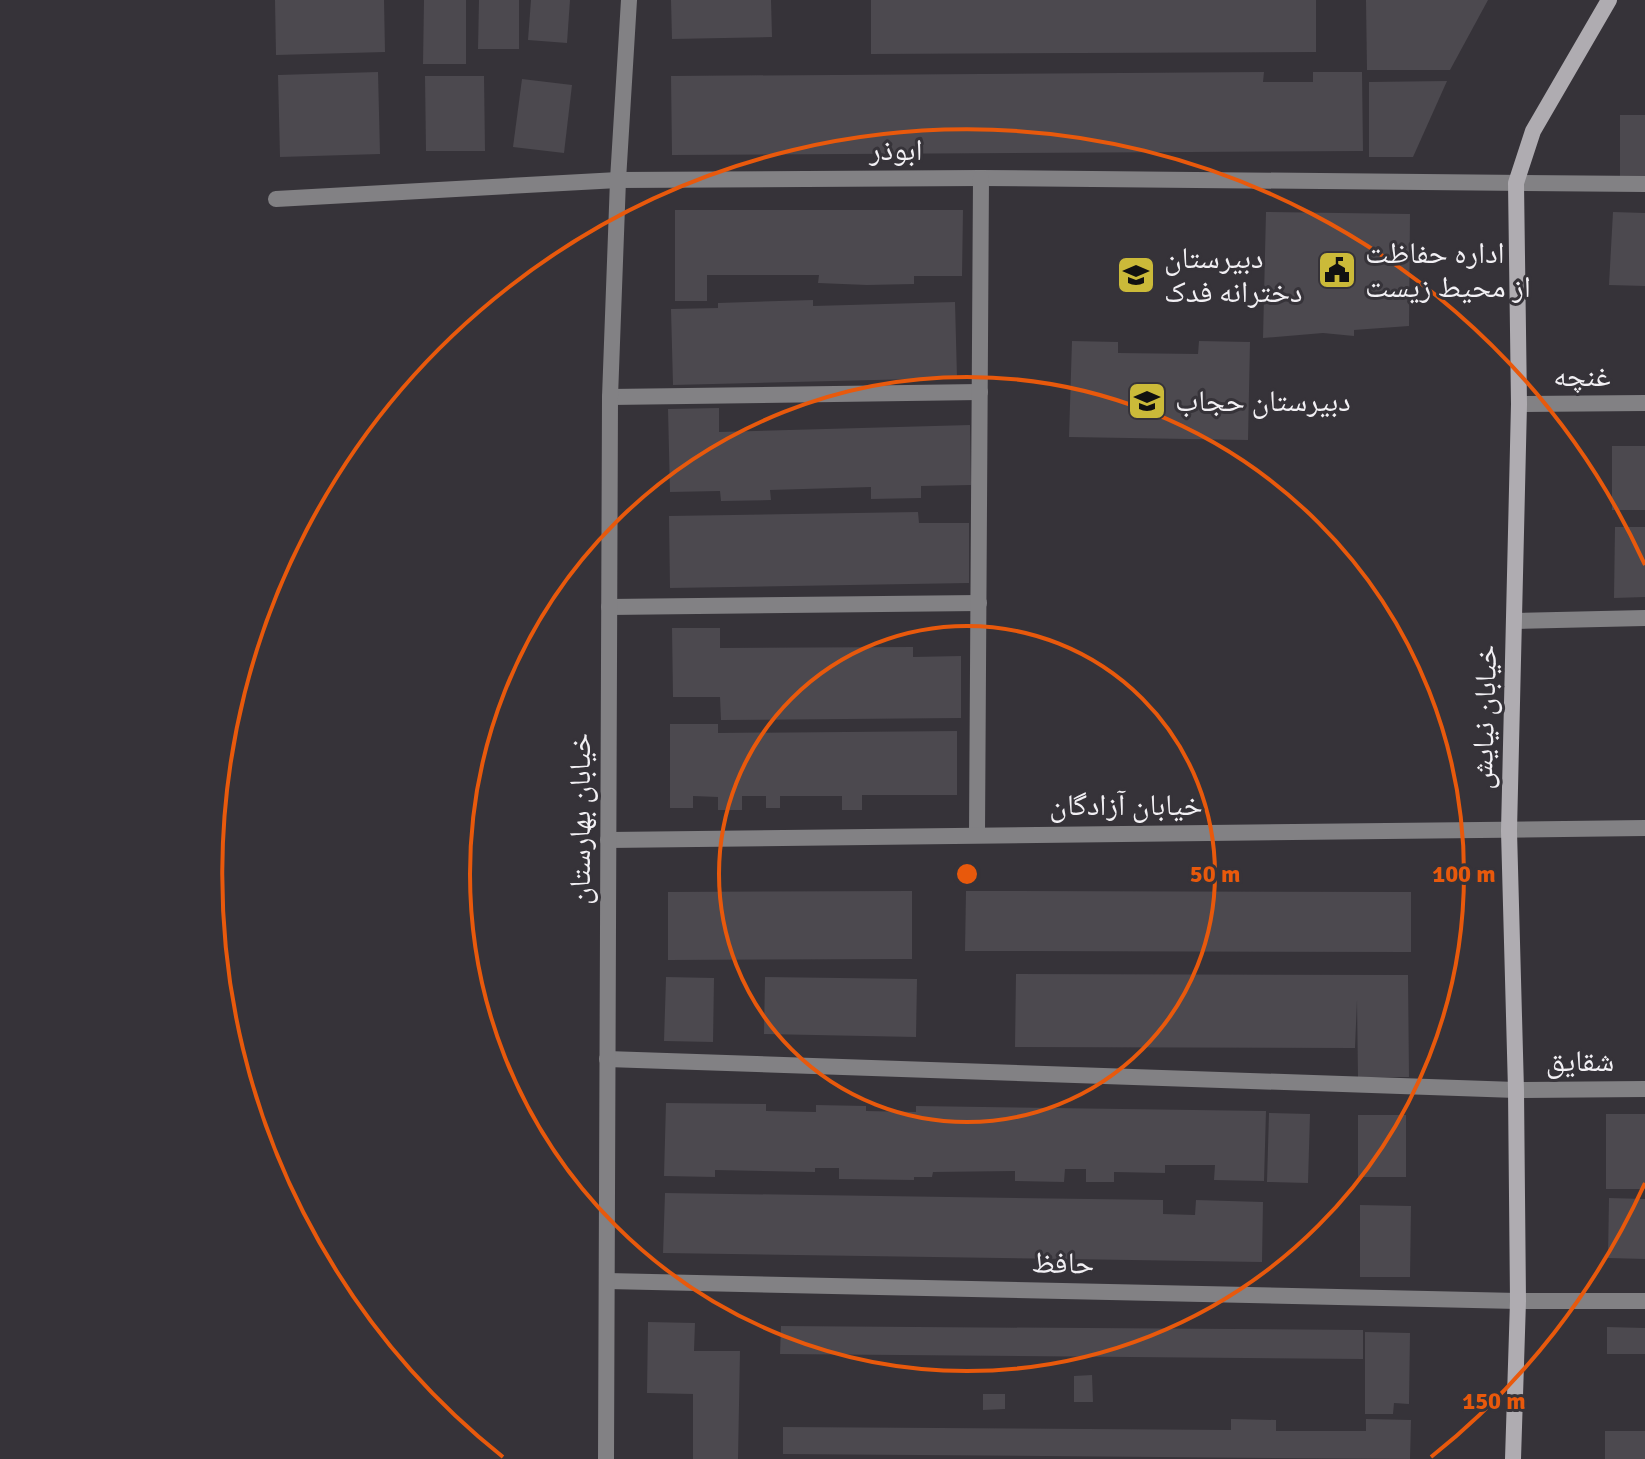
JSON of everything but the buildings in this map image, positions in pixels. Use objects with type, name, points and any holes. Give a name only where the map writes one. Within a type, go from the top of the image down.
[{"type":"street","name":"خیابان بهارستان","points":[[606,1459],[610,397],[629,0]]},
{"type":"street","name":"خیابان نیایش","points":[[1513,1459],[1518,1301],[1509,831],[1519,404],[1516,183],[1533,131],[1609,0]]},
{"type":"street","name":"ابوذر","points":[[276,199],[618,180],[981,178],[1645,184]]},
{"type":"street","points":[[977,834],[981,178]]},
{"type":"street","points":[[610,397],[980,392]]},
{"type":"street","name":"غنچه","points":[[1519,404],[1645,403]]},
{"type":"street","points":[[609,607],[979,603]]},
{"type":"street","points":[[1514,621],[1645,618]]},
{"type":"street","name":"خیابان آزادگان","points":[[608,840],[1645,828]]},
{"type":"street","name":"شقایق","points":[[607,1059],[1516,1090],[1645,1089]]},
{"type":"street","name":"حافظ","points":[[607,1281],[1518,1301],[1645,1301]]},
{"type":"place","name":"اداره حفاظت از محیط زیست","points":[[1337,270]]},
{"type":"place","name":"دبیرستان دخترانه فدک","points":[[1136,275]]},
{"type":"place","name":"دبیرستان حجاب","points":[[1147,401]]}]
